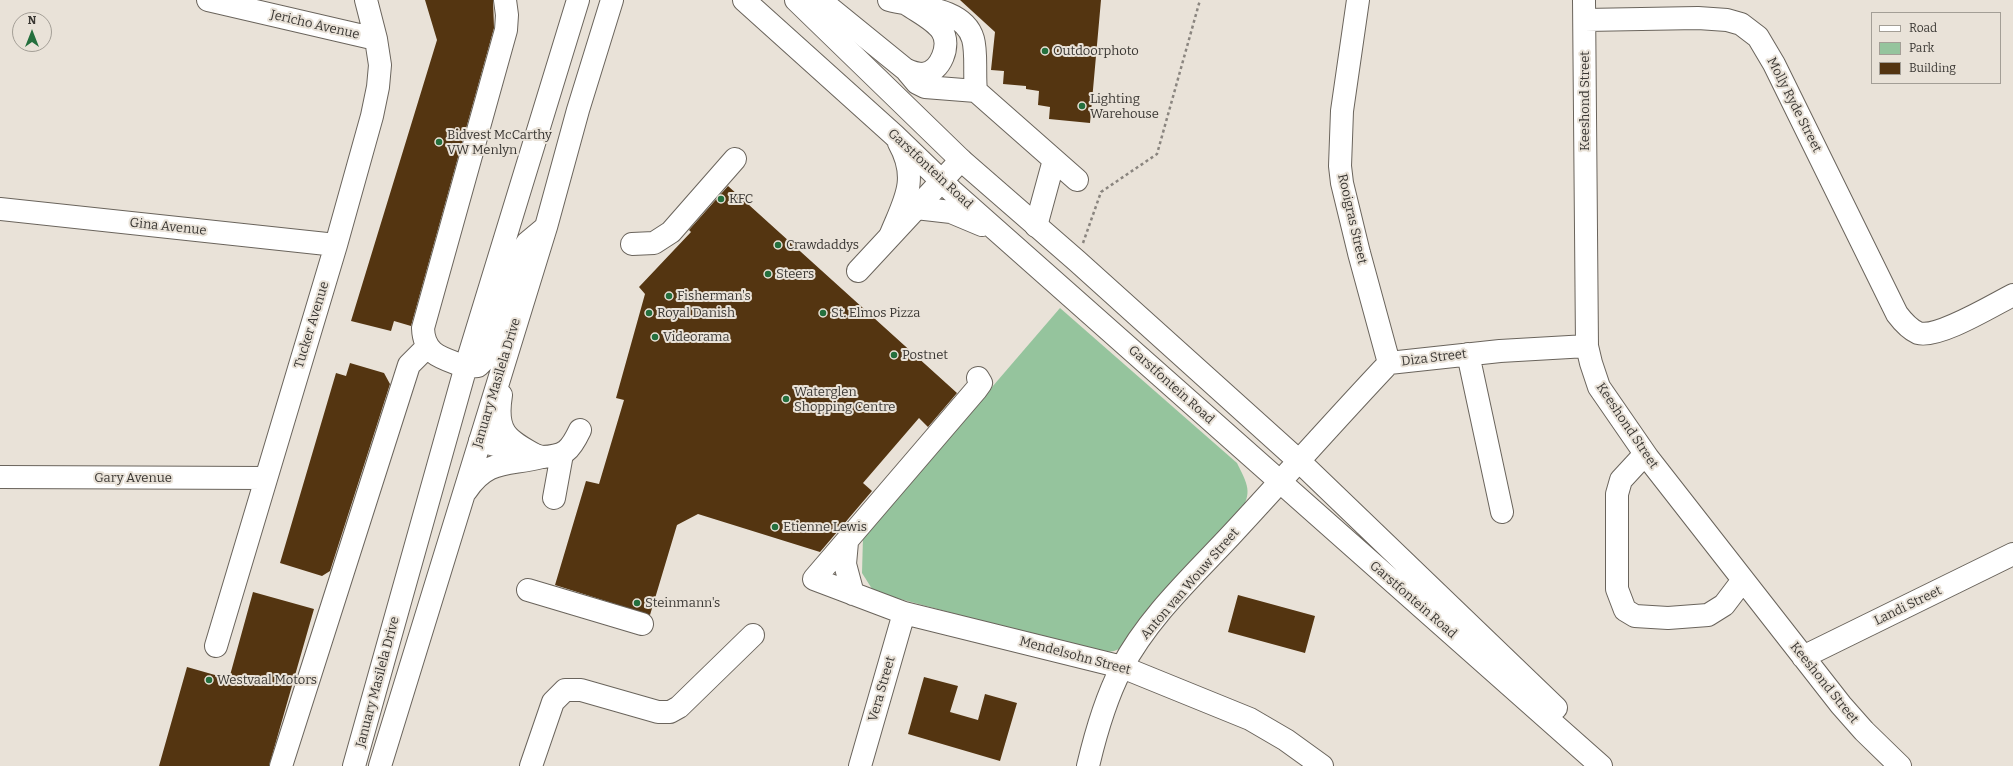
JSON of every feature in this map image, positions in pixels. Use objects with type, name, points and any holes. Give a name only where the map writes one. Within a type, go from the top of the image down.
[{"type":"street","name":"Jericho Avenue","points":[[208,0],[376,39]]},
{"type":"street","name":"Tucker Avenue","points":[[216,646],[336,245],[372,116],[378,87],[380,66],[376,39],[366,0]]},
{"type":"street","points":[[505,0],[507,14],[506,30],[425,316],[423,328],[424,341],[427,347],[435,354],[466,367],[478,366],[483,361],[519,256],[527,243],[546,227]]},
{"type":"street","points":[[566,0],[570,23]]},
{"type":"street","name":"January Masilela Drive","points":[[354,766],[466,367],[578,0]]},
{"type":"street","name":"January Masilela Drive","points":[[380,766],[546,227],[578,110],[612,0]]},
{"type":"street","name":"Garstfontein Road","points":[[744,0],[894,135],[941,181],[1601,766]]},
{"type":"street","name":"Garstfontein Road","points":[[796,0],[961,160],[1077,261],[1299,461],[1494,646],[1615,766]]},
{"type":"street","points":[[820,0],[905,69],[917,83],[925,87],[976,91],[1077,180]]},
{"type":"street","name":"Rooigras Street","points":[[1358,0],[1342,111],[1340,166],[1342,183],[1359,253],[1389,363]]},
{"type":"street","points":[[898,2],[937,25],[942,32],[946,47],[939,63],[930,71],[918,73],[905,69]]},
{"type":"street","points":[[898,2],[946,13],[958,19],[966,26],[971,34],[974,45],[976,91]]},
{"type":"street","name":"Molly Ryde Street","points":[[1585,10],[1721,10],[1758,37],[1774,64],[1897,314],[1912,330],[1925,334],[1938,332],[2013,295]]},
{"type":"street","name":"Keeshond Street","points":[[1585,10],[1584,168],[1587,346],[1590,363],[1599,387],[1645,454],[1803,657],[1864,731],[1900,766]]},
{"type":"street","points":[[891,234],[903,206],[909,178],[907,158],[894,135]]},
{"type":"street","points":[[632,244],[654,243],[671,232],[735,159]]},
{"type":"street","points":[[858,271],[961,160]]},
{"type":"street","points":[[1036,226],[1054,160]]},
{"type":"street","points":[[916,208],[951,212],[1000,232]]},
{"type":"street","name":"Gina Avenue","points":[[0,209],[336,245]]},
{"type":"street","points":[[509,344],[500,403],[500,422],[509,439],[547,456]]},
{"type":"street","name":"Diza Street","points":[[1299,461],[1389,363],[1468,354],[1587,346]]},
{"type":"street","points":[[281,766],[410,365],[417,355],[427,347]]},
{"type":"street","points":[[1468,354],[1502,512]]},
{"type":"street","points":[[853,594],[846,564],[847,542],[976,390],[981,383],[978,378]]},
{"type":"street","points":[[461,500],[475,478],[488,469],[547,456],[570,448],[580,430]]},
{"type":"street","points":[[429,502],[454,460],[462,451],[480,441],[547,456]]},
{"type":"street","points":[[1645,454],[1621,480],[1617,494],[1617,589],[1625,610],[1635,616],[1642,617],[1668,618],[1708,615],[1724,605],[1742,580]]},
{"type":"street","points":[[547,456],[554,498]]},
{"type":"street","name":"Anton van Wouw Street","points":[[1088,766],[1104,706],[1122,667],[1147,630],[1164,609],[1299,461]]},
{"type":"street","name":"Gary Avenue","points":[[0,477],[266,478]]},
{"type":"street","name":"Mendelsohn Street","points":[[847,542],[814,579],[904,612],[1122,667],[1250,720],[1286,740],[1322,766]]},
{"type":"street","name":"Landi Street","points":[[1803,657],[2013,554]]},
{"type":"street","points":[[528,590],[642,624]]},
{"type":"street","name":"Vera Street","points":[[860,766],[904,612]]},
{"type":"street","points":[[531,766],[553,702],[565,690],[581,690],[658,712],[670,712],[679,707],[753,635]]},
{"type":"path","points":[[1077,261],[1101,192],[1157,154],[1200,0]]},
{"type":"green space","points":[[1060,308],[1237,463],[1245,479],[1248,491],[1245,503],[1237,518],[1127,646],[1114,651],[1101,653],[874,592],[862,573],[863,537]]},
{"type":"building","points":[[425,0],[493,0],[494,28],[411,326],[394,321],[391,331],[351,321],[437,40]]},
{"type":"building","name":"Outdoorphoto","points":[[960,0],[1101,0],[1090,123],[1049,119],[1050,107],[1038,105],[1039,91],[1026,89],[1026,86],[1003,84],[1004,71],[991,70],[995,32]]},
{"type":"building","name":"Waterglen Shopping Centre","points":[[728,186],[957,393],[928,427],[919,418],[863,483],[872,491],[820,552],[698,514],[677,525],[650,615],[555,585],[586,481],[599,484],[624,400],[616,398],[645,294],[639,287],[691,232],[689,230]]},
{"type":"building","points":[[350,363],[384,373],[390,384],[330,571],[322,576],[280,563],[336,373],[346,376]]},
{"type":"building","name":"Westvaal Motors","points":[[253,592],[314,609],[269,766],[159,766],[187,667],[229,679]]},
{"type":"building","points":[[1238,595],[1315,616],[1305,653],[1228,632]]},
{"type":"building","points":[[924,677],[958,686],[950,712],[978,720],[985,694],[1017,703],[1000,761],[908,734]]},
{"type":"place","name":"Outdoorphoto","points":[[1045,51]]},
{"type":"place","name":"Lighting Warehouse","points":[[1082,106]]},
{"type":"place","name":"Bidvest McCarthy VW Menlyn","points":[[439,142]]},
{"type":"place","name":"KFC","points":[[721,199]]},
{"type":"place","name":"Crawdaddys","points":[[778,245]]},
{"type":"place","name":"Steers","points":[[768,274]]},
{"type":"place","name":"Fisherman's","points":[[669,296]]},
{"type":"place","name":"Royal Danish","points":[[649,313]]},
{"type":"place","name":"St. Elmos Pizza","points":[[823,313]]},
{"type":"place","name":"Videorama","points":[[655,337]]},
{"type":"place","name":"Postnet","points":[[894,355]]},
{"type":"place","name":"Waterglen Shopping Centre","points":[[786,399]]},
{"type":"place","name":"Etienne Lewis","points":[[775,527]]},
{"type":"place","name":"Steinmann's","points":[[637,603]]},
{"type":"place","name":"Westvaal Motors","points":[[209,680]]}]
